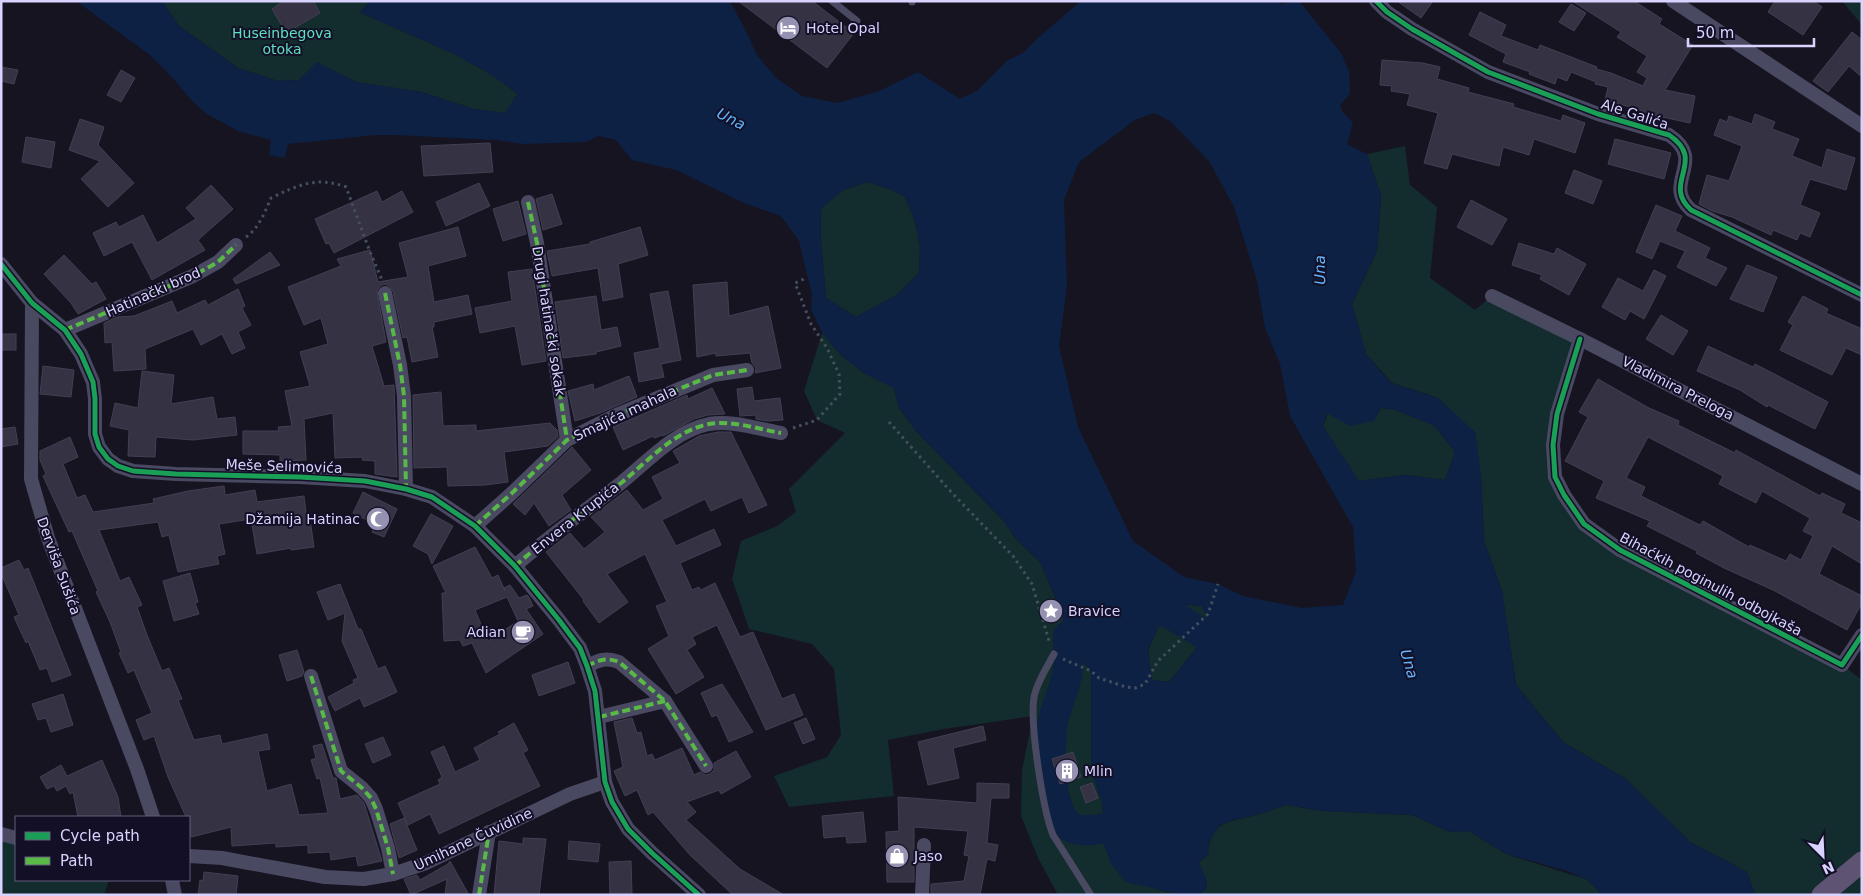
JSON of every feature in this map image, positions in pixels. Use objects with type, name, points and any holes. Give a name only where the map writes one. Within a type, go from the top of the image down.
[{"type":"main road","points":[[1822,895],[1862,862]]},
{"type":"street","name":"Ale Galića","points":[[1376,1],[1387,12],[1412,29],[1488,72],[1598,114],[1669,135],[1684,148],[1687,158],[1679,188],[1682,199],[1692,210],[1862,295]]},
{"type":"street","points":[[1673,1],[1862,126]]},
{"type":"street","name":"Drugi hatinački sokak","points":[[528,202],[537,243],[567,440]]},
{"type":"street","name":"Hatinački brod","points":[[65,330],[193,276],[218,262],[236,245]]},
{"type":"street","name":"Meše Selimovića","points":[[1,264],[32,303],[65,330],[81,354],[93,382],[96,400],[95,434],[99,447],[108,460],[118,466],[133,471],[300,477],[364,481],[406,488],[432,497],[474,526],[515,566],[560,620],[580,648],[588,666],[595,691],[605,782],[612,802],[628,828],[652,853],[699,895]]},
{"type":"street","points":[[385,293],[400,366],[404,396],[406,488]]},
{"type":"street","name":"Vladimira Preloga","points":[[1492,296],[1580,339],[1862,484]]},
{"type":"street","name":"Derviša Sušića","points":[[32,303],[30,479],[51,546],[137,769],[153,816]]},
{"type":"street","name":"Bihaćkih poginulih odbojkaša","points":[[1580,339],[1556,414],[1553,445],[1555,477],[1564,495],[1584,524],[1599,537],[1620,550],[1842,665],[1862,635]]},
{"type":"street","name":"Smajića mahala","points":[[474,526],[511,494],[567,440],[614,416],[713,375],[747,370]]},
{"type":"street","name":"Envera Krupića","points":[[515,566],[674,440],[707,425],[722,422],[781,432]]},
{"type":"street","points":[[588,666],[599,659],[607,658],[619,662],[665,701],[706,766]]},
{"type":"street","points":[[311,676],[341,771],[362,788],[376,809],[388,848],[393,874]]},
{"type":"street","points":[[599,717],[665,701]]},
{"type":"street","name":"Umihane Čuvidine","points":[[190,856],[222,858],[325,877],[364,879],[393,874],[426,863],[570,794],[605,782]]},
{"type":"street","points":[[479,895],[489,832]]},
{"type":"street","points":[[1,834],[15,838]]},
{"type":"street","points":[[922,895],[924,845]]},
{"type":"street","points":[[172,881],[175,895]]},
{"type":"lane","points":[[832,1],[857,21]]},
{"type":"lane","points":[[1054,654],[1040,678],[1034,694],[1033,716],[1041,786],[1048,825],[1052,835],[1091,895]]},
{"type":"path","points":[[236,245],[251,234],[263,217],[271,198],[301,185],[332,182],[346,187],[370,252],[381,274],[385,293]]},
{"type":"path","points":[[781,432],[817,420],[840,394],[839,374],[827,348],[810,324],[795,283],[804,280]]},
{"type":"path","points":[[888,422],[952,493],[1013,556],[1032,584],[1054,654],[1091,671],[1107,682],[1126,688],[1135,688],[1145,684],[1158,661],[1208,614],[1218,584]]},
{"type":"green space","name":"Huseinbegova otoka","points":[[162,1],[371,1],[360,12],[461,57],[500,80],[518,94],[505,113],[474,109],[421,92],[356,82],[317,63],[299,80],[278,81],[238,68],[179,26]]},
{"type":"green space","points":[[1842,1],[1862,1],[1862,25]]},
{"type":"green space","points":[[1405,146],[1410,185],[1437,207],[1430,278],[1475,310],[1492,296],[1580,339],[1557,414],[1555,477],[1584,524],[1842,665],[1862,680],[1862,895],[1755,895],[1747,872],[1690,842],[1626,779],[1563,742],[1516,685],[1502,591],[1484,541],[1481,475],[1438,398],[1392,383],[1366,354],[1352,304],[1377,251],[1381,196],[1367,154]]},
{"type":"green space","points":[[867,182],[890,189],[905,197],[914,218],[920,246],[919,273],[897,295],[856,317],[826,298],[821,241],[821,208],[843,190]]},
{"type":"green space","points":[[822,333],[841,355],[864,373],[894,388],[899,408],[917,432],[1003,520],[1016,539],[1040,562],[1063,616],[1064,631],[1079,657],[1091,671],[1091,768],[1102,803],[1105,828],[1104,844],[1148,886],[1183,895],[1058,895],[1038,858],[1021,816],[1022,770],[1033,716],[944,729],[888,740],[894,796],[789,807],[774,776],[827,757],[841,735],[834,669],[812,644],[749,629],[732,579],[741,541],[777,526],[796,512],[789,489],[845,433],[817,420],[804,391]]},
{"type":"green space","points":[[1381,408],[1396,410],[1435,426],[1455,452],[1445,480],[1405,475],[1359,481],[1323,427],[1328,412]]},
{"type":"green space","points":[[1178,604],[1202,606],[1210,624],[1199,645],[1169,682],[1152,680],[1148,651],[1158,627]]},
{"type":"green space","points":[[1286,805],[1324,811],[1412,815],[1450,832],[1469,831],[1506,854],[1586,879],[1601,895],[1198,895],[1205,890],[1207,883],[1199,862],[1208,855],[1209,844],[1216,830],[1227,822]]},
{"type":"green space","points":[[1,834],[15,838],[15,881],[109,881],[104,895],[1,895]]},
{"type":"water","points":[[76,1],[162,1],[179,26],[238,68],[278,81],[299,80],[317,62],[356,82],[421,92],[474,109],[505,113],[518,94],[500,81],[441,48],[359,12],[371,1],[730,1],[757,55],[776,78],[802,96],[837,103],[877,92],[918,72],[960,99],[977,91],[1008,60],[1023,53],[1081,1],[1276,1],[1280,4],[1299,1],[1341,53],[1349,71],[1350,93],[1340,106],[1353,123],[1347,144],[1367,154],[1381,196],[1377,251],[1352,304],[1366,354],[1391,383],[1438,398],[1475,432],[1481,475],[1484,541],[1502,591],[1516,685],[1563,742],[1626,779],[1690,842],[1747,872],[1755,895],[1601,895],[1586,879],[1567,871],[1506,854],[1469,831],[1450,832],[1412,815],[1324,811],[1286,805],[1220,825],[1209,842],[1208,855],[1199,862],[1207,882],[1205,890],[1198,895],[1183,895],[1126,882],[1111,864],[1104,844],[1105,828],[1102,803],[1091,768],[1091,671],[1079,657],[1064,631],[1063,616],[1040,562],[1016,539],[1003,520],[917,432],[899,408],[894,388],[864,373],[841,355],[822,333],[811,309],[812,295],[799,241],[781,216],[744,203],[676,170],[632,160],[616,140],[599,136],[586,142],[524,144],[496,140],[376,135],[288,144],[285,158],[269,155],[271,140],[238,131],[207,114],[192,101],[150,55]],"holes":[[[1154,113],[1170,121],[1209,161],[1234,207],[1257,281],[1265,328],[1280,364],[1290,416],[1353,527],[1356,571],[1343,605],[1302,608],[1243,596],[1218,584],[1184,577],[1133,541],[1078,427],[1059,346],[1067,286],[1064,200],[1079,162],[1135,120]],[[867,182],[890,189],[905,197],[914,218],[920,246],[919,273],[897,295],[856,317],[826,298],[821,241],[821,209],[843,190]],[[1381,408],[1396,410],[1435,426],[1455,452],[1445,480],[1405,475],[1359,481],[1323,427],[1327,413],[1350,426],[1374,421]],[[1178,604],[1202,606],[1210,624],[1199,645],[1169,682],[1152,680],[1148,650],[1158,627]]]},
{"type":"building","points":[[284,1],[313,1],[320,13],[286,33],[272,9]]},
{"type":"building","name":"Hotel Opal","points":[[738,1],[812,1],[854,33],[827,68]]},
{"type":"building","points":[[1397,1],[1433,1],[1421,18]]},
{"type":"building","points":[[1572,1],[1634,1],[1662,19],[1659,24],[1693,45],[1665,90],[1695,96],[1690,123],[1653,115],[1605,100],[1608,87],[1595,84],[1596,82],[1571,72],[1567,81],[1557,77],[1555,84],[1529,74],[1530,72],[1503,62],[1506,54],[1469,35],[1480,12],[1506,25],[1501,36],[1538,50],[1540,45],[1597,67],[1596,69],[1643,86],[1647,78],[1637,72],[1647,56],[1617,37],[1621,32]]},
{"type":"building","points":[[1775,1],[1813,1],[1822,7],[1803,35],[1768,12]]},
{"type":"building","points":[[1571,4],[1586,13],[1574,31],[1559,22]]},
{"type":"building","points":[[1852,32],[1862,40],[1862,77],[1849,66],[1828,92],[1813,81]]},
{"type":"building","points":[[1382,60],[1423,63],[1440,67],[1437,79],[1469,88],[1468,92],[1514,104],[1513,107],[1561,121],[1563,115],[1585,123],[1575,153],[1534,139],[1529,155],[1503,147],[1499,166],[1452,154],[1447,169],[1424,163],[1438,113],[1407,105],[1410,94],[1391,91],[1392,86],[1380,85]]},
{"type":"building","points":[[1,67],[18,70],[14,84],[1,81]]},
{"type":"building","points":[[121,70],[135,78],[121,102],[107,95]]},
{"type":"building","points":[[1755,114],[1775,122],[1772,129],[1799,139],[1792,156],[1822,168],[1827,149],[1855,158],[1846,190],[1810,179],[1800,205],[1820,213],[1810,237],[1800,233],[1797,240],[1773,230],[1771,235],[1699,204],[1707,175],[1729,181],[1742,146],[1714,135],[1720,119],[1727,122],[1729,116],[1752,124]]},
{"type":"building","points":[[80,119],[104,127],[98,145],[134,183],[108,207],[81,179],[100,161],[69,150]]},
{"type":"building","points":[[26,137],[55,142],[51,168],[22,162]]},
{"type":"building","points":[[1615,139],[1671,153],[1664,179],[1608,164]]},
{"type":"building","points":[[490,143],[493,172],[424,176],[421,146]]},
{"type":"building","points":[[1574,170],[1602,181],[1593,204],[1565,193]]},
{"type":"building","points":[[479,183],[490,206],[446,226],[436,202]]},
{"type":"building","points":[[211,185],[233,209],[198,240],[205,250],[152,280],[132,242],[104,256],[93,233],[116,222],[119,227],[143,215],[157,243],[196,219],[186,208]]},
{"type":"building","points":[[377,191],[382,202],[402,191],[413,212],[334,253],[329,243],[326,244],[315,219]]},
{"type":"building","points":[[552,194],[562,224],[543,230],[536,199]]},
{"type":"building","points":[[1471,200],[1507,219],[1492,245],[1457,227]]},
{"type":"building","points":[[518,201],[526,234],[503,241],[493,209]]},
{"type":"building","points":[[1656,205],[1682,216],[1675,231],[1710,248],[1705,258],[1727,268],[1716,286],[1677,267],[1685,251],[1660,241],[1652,259],[1636,252]]},
{"type":"building","points":[[458,227],[466,256],[428,266],[434,302],[468,295],[472,314],[434,322],[434,327],[432,327],[438,357],[412,362],[407,337],[403,338],[393,291],[388,285],[384,284],[377,291],[386,342],[372,346],[384,386],[394,385],[397,477],[375,474],[375,461],[362,460],[363,457],[335,458],[333,413],[304,419],[306,460],[280,461],[280,455],[243,454],[243,431],[279,431],[278,427],[292,426],[285,391],[310,386],[300,352],[328,344],[321,318],[304,325],[288,287],[341,266],[337,259],[370,250],[378,282],[408,277],[399,243]]},
{"type":"building","points":[[640,227],[648,255],[618,264],[623,297],[603,301],[598,268],[552,276],[547,251],[590,244],[590,242]]},
{"type":"building","points":[[1519,243],[1554,254],[1557,248],[1586,264],[1569,295],[1540,279],[1542,275],[1512,265]]},
{"type":"building","points":[[270,252],[280,265],[236,284],[233,279]]},
{"type":"building","points":[[64,255],[92,284],[96,282],[106,299],[78,314],[71,303],[44,274]]},
{"type":"building","points":[[1747,265],[1777,277],[1763,312],[1730,299]]},
{"type":"building","points":[[532,269],[546,361],[522,365],[515,326],[480,333],[475,308],[512,301],[508,272]]},
{"type":"building","points":[[1654,270],[1666,276],[1644,319],[1630,311],[1625,320],[1602,307],[1618,278],[1643,291]]},
{"type":"building","points":[[727,282],[729,316],[768,306],[781,368],[755,373],[756,368],[752,363],[750,353],[716,356],[716,353],[697,357],[693,285]]},
{"type":"building","points":[[238,289],[245,306],[242,308],[251,325],[238,332],[245,348],[232,354],[222,334],[201,345],[193,329],[145,349],[146,369],[114,371],[112,342],[105,343],[104,323],[117,317],[134,316],[172,301],[177,313],[205,300],[208,305]]},
{"type":"building","points":[[668,291],[681,360],[661,364],[664,377],[639,382],[634,353],[660,348],[650,294]]},
{"type":"building","points":[[596,296],[601,330],[617,327],[621,346],[596,352],[596,354],[563,358],[555,302]]},
{"type":"building","points":[[1803,296],[1828,309],[1826,313],[1862,329],[1862,355],[1846,348],[1832,375],[1780,350],[1793,325],[1788,322]]},
{"type":"building","points":[[1661,315],[1688,331],[1673,355],[1646,339]]},
{"type":"building","points":[[1,334],[16,334],[16,350],[1,350]]},
{"type":"building","points":[[1708,346],[1753,367],[1755,364],[1828,402],[1815,429],[1768,405],[1767,407],[1740,390],[1697,371]]},
{"type":"building","points":[[43,366],[74,370],[71,397],[40,394]]},
{"type":"building","points":[[142,371],[174,375],[171,404],[213,397],[217,419],[235,417],[237,435],[193,440],[156,437],[155,457],[128,456],[129,430],[110,426],[115,403],[138,408]]},
{"type":"building","points":[[629,376],[637,397],[600,413],[575,421],[568,391],[593,384],[594,390]]},
{"type":"building","points":[[1598,379],[1649,408],[1679,421],[1678,425],[1735,453],[1736,450],[1820,496],[1822,493],[1845,504],[1841,513],[1862,523],[1862,564],[1832,546],[1819,574],[1862,596],[1862,603],[1847,630],[1773,590],[1724,568],[1696,553],[1697,551],[1647,526],[1650,521],[1596,498],[1604,481],[1565,461],[1588,417],[1579,412]],"holes":[[[1648,437],[1723,476],[1719,484],[1756,503],[1762,491],[1810,518],[1803,531],[1813,536],[1801,560],[1790,554],[1786,561],[1750,545],[1749,547],[1703,521],[1700,525],[1641,496],[1645,487],[1626,478]]]},
{"type":"building","points":[[752,387],[754,401],[780,398],[783,420],[768,421],[756,419],[756,415],[740,416],[737,389]]},
{"type":"building","points":[[712,388],[725,414],[708,415],[694,419],[663,436],[654,438],[653,436],[623,450],[613,427],[687,395],[688,399]]},
{"type":"building","points":[[441,392],[443,426],[476,425],[476,431],[550,423],[557,430],[558,437],[548,446],[504,452],[508,482],[448,486],[447,467],[414,468],[413,395]]},
{"type":"building","points":[[15,427],[18,444],[1,447],[1,429]]},
{"type":"building","points":[[718,432],[731,432],[767,505],[749,513],[742,497],[711,511],[705,499],[662,520],[676,546],[714,529],[721,545],[680,563],[692,590],[699,587],[701,590],[715,583],[740,637],[753,632],[782,699],[794,694],[803,715],[766,730],[717,625],[692,637],[696,644],[687,650],[704,677],[676,694],[648,649],[669,636],[656,606],[667,602],[645,554],[607,574],[628,602],[599,623],[584,600],[546,552],[570,533],[584,549],[605,532],[591,517],[627,490],[643,510],[663,499],[652,477],[680,463],[673,451],[699,436]]},
{"type":"building","points":[[70,437],[78,457],[63,464],[77,498],[85,495],[93,512],[154,503],[153,499],[188,491],[224,486],[225,495],[255,490],[257,502],[304,496],[307,520],[310,519],[314,547],[291,550],[291,548],[257,554],[251,519],[219,524],[225,554],[217,556],[219,564],[178,572],[169,535],[162,537],[158,522],[99,530],[120,581],[129,577],[142,605],[137,607],[147,635],[162,671],[169,668],[182,699],[178,700],[194,740],[220,735],[222,744],[267,734],[270,749],[258,751],[267,791],[291,784],[299,815],[328,813],[320,778],[317,779],[311,760],[316,758],[313,746],[322,744],[333,778],[336,778],[340,799],[357,795],[364,803],[382,861],[358,866],[356,856],[331,860],[330,852],[308,853],[308,845],[276,847],[276,843],[232,846],[231,827],[191,837],[190,816],[186,816],[168,777],[154,736],[144,740],[136,720],[152,713],[134,670],[128,673],[119,653],[121,652],[110,622],[96,592],[98,591],[72,531],[69,532],[43,476],[46,474],[40,460],[40,451]]},
{"type":"building","points":[[572,447],[591,470],[562,495],[571,510],[549,526],[534,503],[525,515],[513,504]]},
{"type":"building","name":"Džamija Hatinac","points":[[363,492],[397,509],[384,537],[372,532],[375,524],[353,513]]},
{"type":"building","points":[[431,514],[453,526],[432,564],[428,554],[413,546]]},
{"type":"building","points":[[475,547],[492,578],[498,575],[505,591],[504,588],[510,585],[519,598],[527,595],[529,597],[533,606],[526,609],[543,634],[486,673],[472,643],[463,646],[460,640],[444,641],[442,593],[446,593],[433,566]],"holes":[[[507,597],[518,621],[488,641],[475,610]]]},
{"type":"building","points":[[19,560],[24,570],[28,568],[71,675],[52,682],[47,668],[40,670],[28,641],[26,643],[14,617],[19,615],[1,573],[1,568]]},
{"type":"building","points":[[190,573],[198,602],[195,603],[199,614],[174,621],[163,581]]},
{"type":"building","points":[[340,584],[358,629],[361,629],[378,669],[385,666],[397,692],[364,707],[360,698],[335,711],[328,697],[354,683],[353,680],[358,678],[342,641],[345,613],[328,620],[317,592]]},
{"type":"building","points":[[297,650],[304,672],[302,676],[287,681],[279,655]]},
{"type":"building","points":[[568,662],[575,683],[539,696],[532,675]]},
{"type":"building","points":[[722,684],[753,732],[729,742],[717,715],[712,717],[701,693]]},
{"type":"building","points":[[63,694],[73,725],[51,732],[46,718],[38,720],[32,704]]},
{"type":"building","points":[[632,718],[637,733],[641,732],[647,756],[652,754],[655,760],[682,748],[694,775],[700,772],[706,775],[710,774],[714,770],[714,763],[736,751],[751,777],[721,794],[719,790],[687,802],[696,812],[686,820],[740,869],[784,895],[733,895],[690,855],[653,812],[648,815],[637,790],[625,796],[614,771],[623,767],[614,722]]},
{"type":"building","points":[[806,718],[815,739],[803,744],[794,723]]},
{"type":"building","points":[[514,723],[528,750],[523,753],[540,786],[439,834],[430,814],[408,825],[398,803],[440,784],[438,780],[442,777],[431,752],[444,746],[455,772],[480,760],[474,748],[500,734],[498,732]]},
{"type":"building","points":[[983,726],[986,740],[953,748],[959,778],[928,785],[918,742]]},
{"type":"building","points":[[383,737],[391,755],[373,763],[365,744]]},
{"type":"building","name":"Mlin","points":[[1073,752],[1081,777],[1060,784],[1052,759]]},
{"type":"building","points":[[102,760],[118,797],[121,816],[78,816],[73,792],[70,794],[66,786],[57,791],[54,786],[47,789],[40,777],[61,765],[67,776]]},
{"type":"building","points":[[977,783],[1009,784],[1009,798],[991,798],[987,843],[998,845],[995,861],[987,859],[980,895],[931,895],[931,884],[964,881],[969,856],[964,855],[968,831],[914,827],[914,882],[887,882],[886,832],[899,831],[898,797],[977,803]]},
{"type":"building","points":[[1092,783],[1098,798],[1086,803],[1080,787]]},
{"type":"building","points":[[863,812],[866,842],[847,843],[846,836],[824,838],[822,816]]},
{"type":"building","points":[[404,818],[417,850],[399,858],[390,824]]},
{"type":"building","points":[[523,838],[546,839],[539,895],[494,895],[499,841],[523,844]]},
{"type":"building","points":[[569,841],[600,844],[598,862],[568,859]]},
{"type":"building","points":[[450,861],[469,895],[445,895],[447,879],[411,895],[404,879],[417,875],[420,880]]},
{"type":"building","points":[[631,861],[632,895],[610,895],[609,862]]},
{"type":"building","points":[[204,872],[238,876],[236,895],[198,895],[200,880],[203,881]]},
{"type":"waterway","name":"Una","points":[[1134,592],[1240,656]]},
{"type":"waterway","points":[[1068,636],[1068,670],[1054,716],[1052,733],[1051,764],[1055,797],[1059,811],[1066,823],[1075,829],[1105,828]]},
{"type":"marked path","points":[[528,202],[537,243],[567,440]]},
{"type":"marked path","points":[[65,330],[193,276],[218,262],[236,245]]},
{"type":"marked path","points":[[385,293],[400,365],[404,396],[406,489]]},
{"type":"marked path","points":[[475,526],[567,440],[614,416],[713,375],[747,370]]},
{"type":"marked path","points":[[515,566],[621,483],[662,448],[684,433],[709,424],[718,423],[736,424],[781,433]]},
{"type":"marked path","points":[[587,666],[603,660],[619,662],[665,701],[706,766]]},
{"type":"marked path","points":[[311,676],[341,771],[362,788],[371,798],[376,809],[388,848],[393,874]]},
{"type":"marked path","points":[[599,717],[665,701]]},
{"type":"marked path","points":[[479,895],[489,832]]},
{"type":"cycle path","points":[[1376,1],[1387,12],[1412,29],[1488,72],[1598,114],[1669,135],[1680,145],[1685,154],[1680,191],[1683,200],[1691,210],[1862,295]]},
{"type":"cycle path","points":[[1,264],[32,303],[65,330],[81,354],[93,382],[95,434],[99,447],[108,459],[118,466],[133,471],[176,474],[300,477],[365,481],[406,489],[432,497],[475,526],[515,566],[580,648],[595,691],[605,782],[612,802],[628,829],[699,895]]},
{"type":"cycle path","points":[[1580,339],[1557,414],[1553,445],[1555,477],[1564,495],[1584,524],[1620,550],[1842,665],[1862,635]]},
{"type":"place","name":"Hotel Opal","points":[[788,28]]},
{"type":"place","name":"Džamija Hatinac","points":[[378,519]]},
{"type":"place","name":"Bravice","points":[[1051,611]]},
{"type":"place","name":"Adian","points":[[523,632]]},
{"type":"place","name":"Mlin","points":[[1067,771]]},
{"type":"place","name":"Jaso","points":[[897,856]]}]
